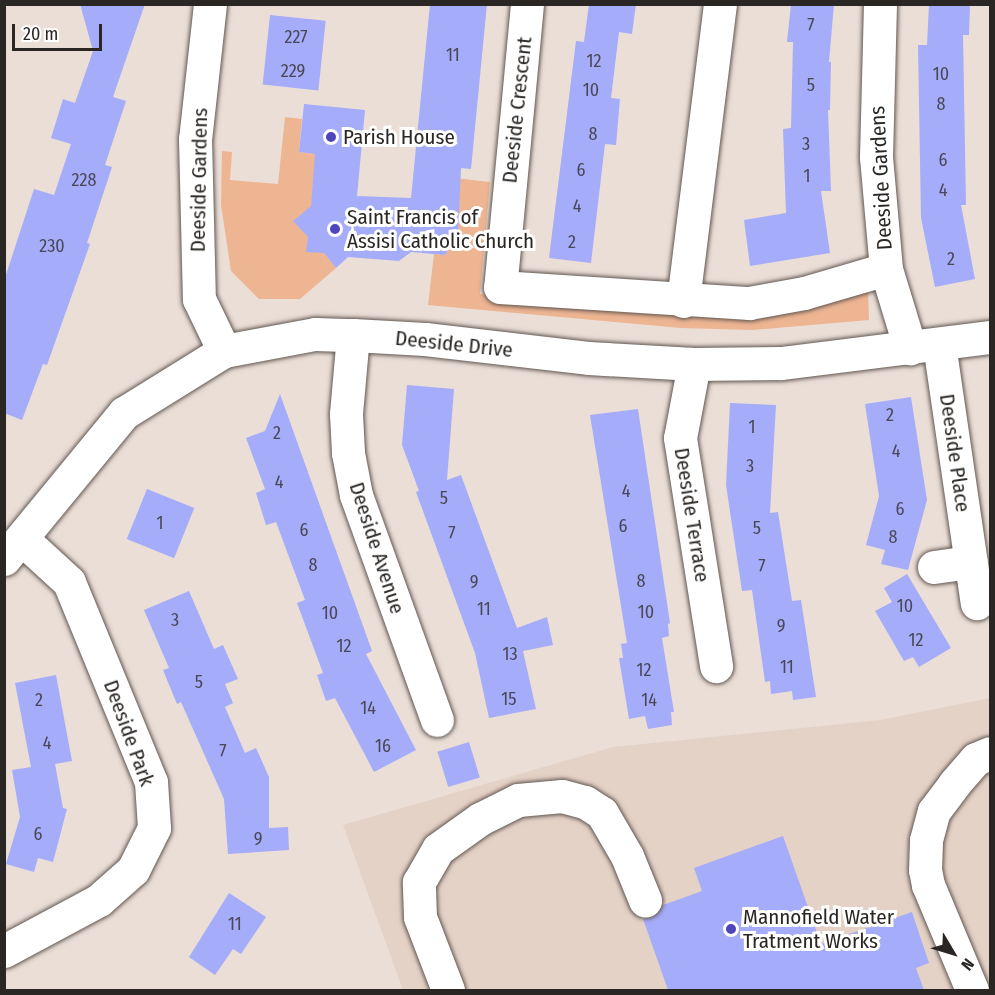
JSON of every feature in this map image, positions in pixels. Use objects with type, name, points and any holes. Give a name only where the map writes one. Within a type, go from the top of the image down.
[{"type":"street","name":"Deeside Gardens","points":[[210,4],[195,139],[199,299],[224,351]]},
{"type":"street","name":"Deeside Crescent","points":[[527,4],[500,287],[683,301]]},
{"type":"street","points":[[720,4],[683,301],[749,303],[804,293],[886,269]]},
{"type":"street","name":"Deeside Gardens","points":[[880,4],[876,157],[886,269],[925,346]]},
{"type":"street","name":"Deeside Drive","points":[[13,549],[124,413],[224,351],[315,334],[425,339],[588,358],[694,364],[781,363],[990,338]]},
{"type":"street","name":"Deeside Avenue","points":[[353,335],[346,414],[348,453],[356,495],[436,720]]},
{"type":"street","name":"Deeside Place","points":[[925,346],[971,562],[977,603]]},
{"type":"street","name":"Deeside Terrace","points":[[694,364],[680,438],[716,666]]},
{"type":"street","name":"Deeside Park","points":[[4,951],[99,900],[133,870],[154,828],[151,782],[69,582],[13,549]]},
{"type":"street","points":[[934,567],[971,562]]},
{"type":"street","points":[[972,990],[928,885],[925,870],[926,840],[934,811],[976,759],[990,753]]},
{"type":"street","points":[[448,990],[420,917],[420,882],[438,849],[480,819],[518,800],[562,796],[585,802],[603,813],[627,856],[645,900]]},
{"type":"shaded area","points":[[285,117],[302,119],[299,152],[321,155],[324,253],[336,268],[300,299],[259,299],[231,271],[221,205],[222,151],[232,152],[230,180],[278,184]]},
{"type":"shaded area","points":[[420,174],[490,182],[480,294],[683,311],[868,288],[869,320],[752,330],[681,328],[428,305],[434,254],[445,255],[458,235],[459,211]]},
{"type":"shaded area","points":[[990,698],[990,990],[403,990],[343,825],[613,747],[880,720]]},
{"type":"building","points":[[80,4],[145,4],[113,97],[126,101],[105,165],[112,167],[87,243],[90,244],[47,365],[43,364],[22,420],[4,413],[4,281],[34,189],[54,195],[71,144],[51,138],[63,99],[75,103],[93,51]]},
{"type":"building","points":[[430,4],[487,4],[471,169],[461,168],[458,235],[445,255],[411,252],[399,261],[348,257],[336,268],[324,253],[306,252],[308,237],[293,221],[311,206],[315,154],[299,152],[304,104],[365,110],[357,196],[411,198]]},
{"type":"building","points":[[589,4],[636,4],[632,34],[619,32],[611,98],[620,99],[616,145],[605,144],[591,263],[549,258],[576,41],[584,42]]},
{"type":"building","points":[[791,4],[834,4],[829,62],[831,62],[830,110],[828,110],[831,191],[821,191],[830,253],[750,266],[744,220],[786,213],[783,129],[791,128],[793,42],[787,42]]},
{"type":"building","points":[[929,4],[970,4],[969,35],[963,35],[966,205],[961,205],[975,279],[935,287],[921,218],[918,45],[927,45]]},
{"type":"building","points":[[270,15],[326,21],[318,90],[263,85]]},
{"type":"building","points":[[407,385],[454,389],[447,480],[461,475],[517,628],[547,617],[553,645],[523,651],[536,709],[489,718],[475,653],[416,492],[419,491],[402,445]]},
{"type":"building","points":[[280,394],[372,651],[366,654],[416,750],[374,772],[335,698],[326,701],[317,675],[323,673],[297,603],[305,600],[276,522],[266,525],[256,493],[265,489],[246,438],[265,431]]},
{"type":"building","points":[[911,397],[927,500],[908,570],[881,564],[885,550],[866,545],[879,496],[865,404]]},
{"type":"building","points":[[730,403],[776,405],[770,513],[778,512],[792,601],[801,600],[816,697],[793,700],[792,691],[771,694],[770,681],[765,682],[752,590],[742,591],[726,485]]},
{"type":"building","points":[[638,409],[670,623],[668,624],[669,636],[662,638],[674,712],[671,712],[672,725],[648,729],[645,716],[629,719],[619,658],[623,658],[621,644],[627,643],[590,415]]},
{"type":"building","points":[[147,489],[194,508],[174,558],[127,539]]},
{"type":"building","points":[[907,574],[951,648],[919,667],[913,657],[904,661],[875,611],[892,602],[884,588]]},
{"type":"building","points":[[189,591],[214,649],[223,645],[238,679],[225,684],[233,703],[225,707],[245,753],[256,748],[269,777],[269,828],[288,827],[289,850],[228,854],[224,799],[181,702],[177,704],[163,670],[169,668],[144,610]]},
{"type":"building","points":[[56,675],[72,761],[55,764],[63,808],[67,809],[53,862],[38,858],[34,872],[6,864],[20,817],[12,770],[31,767],[15,683]]},
{"type":"building","points":[[469,742],[480,777],[448,787],[437,752]]},
{"type":"building","name":"Mannofield Water Tratment Works","points":[[783,836],[821,944],[912,912],[929,963],[916,968],[924,990],[668,990],[643,919],[653,917],[663,905],[702,891],[694,868]]},
{"type":"building","points":[[229,893],[266,917],[241,954],[233,949],[215,975],[189,957]]},
{"type":"place","name":"Parish House","points":[[331,137]]},
{"type":"place","name":"Saint Francis of Assisi Catholic Church","points":[[335,229]]},
{"type":"place","name":"Mannofield Water Tratment Works","points":[[731,929]]}]
